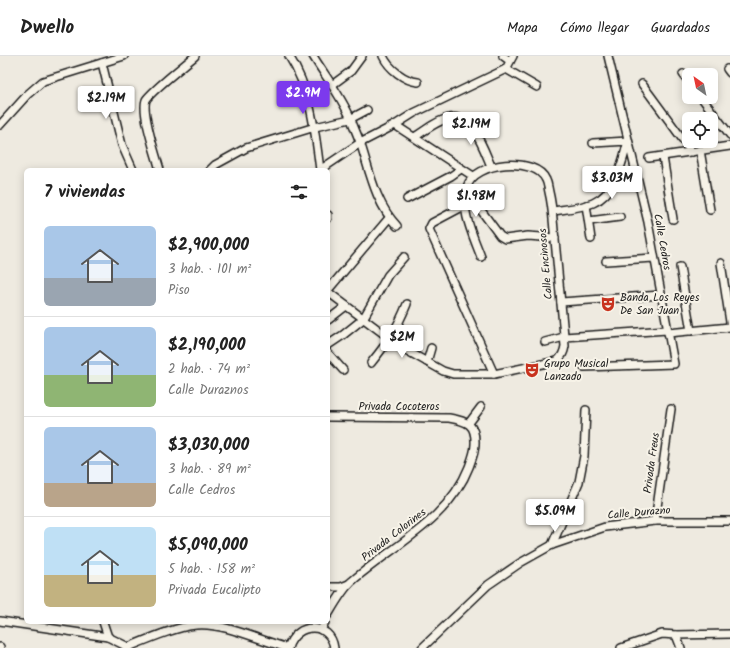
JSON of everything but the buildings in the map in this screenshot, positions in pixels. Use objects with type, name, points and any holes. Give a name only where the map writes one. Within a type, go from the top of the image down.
[{"type":"street","points":[[0,125],[28,94],[43,81],[124,56]]},
{"type":"street","points":[[159,168],[145,116],[146,100],[156,89],[195,56]]},
{"type":"street","points":[[289,56],[305,89],[315,127],[320,168]]},
{"type":"street","points":[[313,56],[332,85],[350,119],[360,142],[377,197],[389,218],[397,226]]},
{"type":"street","points":[[332,85],[351,70],[362,56]]},
{"type":"street","points":[[383,56],[386,62],[406,80],[418,82]]},
{"type":"street","points":[[323,168],[360,142],[395,125],[414,113],[506,69],[512,58],[503,56]]},
{"type":"street","name":"Calle Cedros","points":[[584,367],[674,364],[648,222],[608,56]]},
{"type":"street","points":[[102,63],[122,145],[132,168]]},
{"type":"street","points":[[506,69],[537,87]]},
{"type":"street","points":[[642,84],[692,152]]},
{"type":"street","points":[[706,104],[730,135]]},
{"type":"street","points":[[212,168],[246,148],[315,127],[350,119],[367,110]]},
{"type":"street","points":[[415,137],[436,124],[450,118],[464,119],[470,124],[491,166]]},
{"type":"street","points":[[395,125],[473,176],[469,181],[466,190],[464,206],[466,216],[481,257]]},
{"type":"street","points":[[553,211],[586,205],[602,198],[609,190],[620,169],[628,141],[593,143]]},
{"type":"street","points":[[649,158],[730,146]]},
{"type":"street","points":[[700,150],[710,210]]},
{"type":"street","points":[[663,157],[672,219]]},
{"type":"street","name":"Calle Encinosos","points":[[330,293],[390,339],[443,371],[453,374],[494,374],[556,361],[561,358],[564,352],[564,337],[553,211],[546,179],[539,171],[524,166],[507,164],[491,166],[473,176]]},
{"type":"street","points":[[408,199],[461,169]]},
{"type":"street","points":[[466,190],[500,236],[505,239],[528,236],[555,238]]},
{"type":"street","points":[[586,205],[591,239]]},
{"type":"street","points":[[464,206],[432,223],[429,227],[429,232],[494,374]]},
{"type":"street","points":[[589,221],[620,217]]},
{"type":"street","points":[[330,289],[389,218]]},
{"type":"street","points":[[330,344],[363,319],[388,275],[404,257]]},
{"type":"street","points":[[606,261],[654,258]]},
{"type":"street","points":[[721,263],[730,322]]},
{"type":"street","points":[[680,267],[691,331]]},
{"type":"street","points":[[561,302],[661,294]]},
{"type":"street","points":[[371,363],[390,339],[400,323],[408,304]]},
{"type":"street","points":[[330,318],[346,306]]},
{"type":"street","points":[[545,342],[564,337],[691,331],[730,327]]},
{"type":"street","points":[[427,362],[431,348]]},
{"type":"street","points":[[330,355],[343,370]]},
{"type":"street","points":[[469,424],[481,407]]},
{"type":"street","name":"Privada Freus","points":[[655,521],[671,409]]},
{"type":"street","points":[[552,545],[579,482],[584,456],[586,410]]},
{"type":"street","name":"Privada Cocoteros","points":[[330,418],[449,418],[461,420],[469,424]]},
{"type":"street","name":"Privada Colorines","points":[[330,610],[349,583],[434,518],[455,493],[465,477],[475,447],[474,430],[469,424]]},
{"type":"street","name":"Calle Durazno","points":[[422,648],[488,585],[520,563],[552,545],[605,527],[655,521],[730,520]]},
{"type":"street","points":[[330,587],[341,587],[349,583]]},
{"type":"street","points":[[0,621],[108,637],[127,648],[176,629],[197,625],[218,624],[288,648],[290,640],[301,630],[308,628],[321,630],[331,638],[334,648]]},
{"type":"street","points":[[104,624],[108,637]]},
{"type":"street","points":[[321,630],[324,624]]},
{"type":"street","points":[[621,648],[662,634],[730,634]]},
{"type":"street","points":[[676,635],[681,648]]},
{"type":"place","name":"Banda Los Reyes De San Juan","points":[[608,304]]},
{"type":"place","name":"Grupo Musical Lanzado","points":[[532,370]]}]
